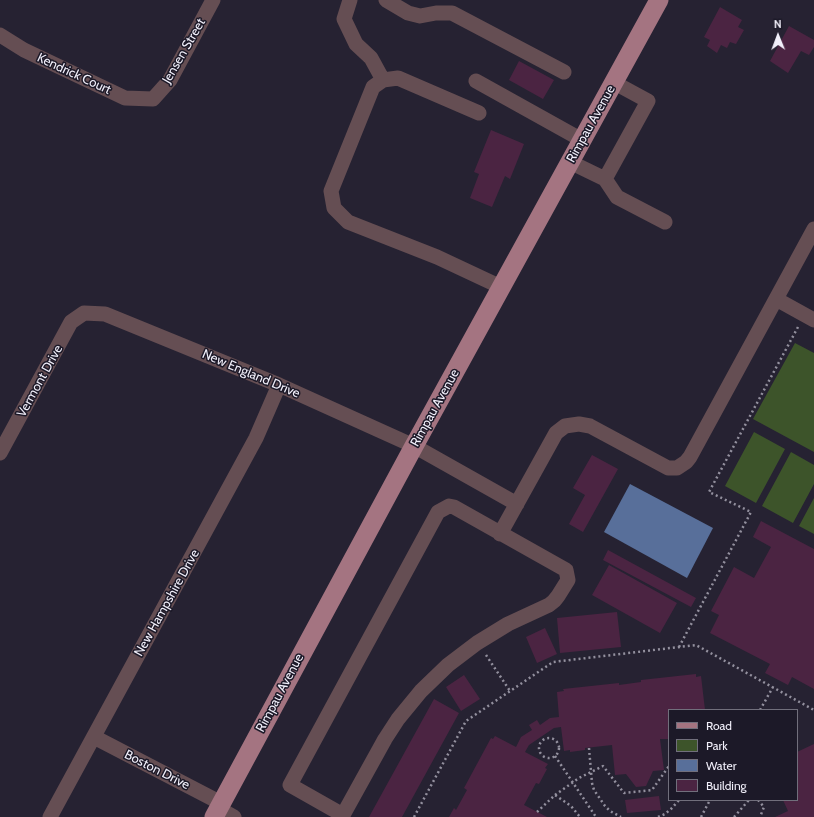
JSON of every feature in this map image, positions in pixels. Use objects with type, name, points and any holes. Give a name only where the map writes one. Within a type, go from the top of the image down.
[{"type":"main road","name":"Rimpau Avenue","points":[[222,811],[414,446],[659,0]]},
{"type":"street","name":"Jensen Street","points":[[153,99],[170,80],[213,0]]},
{"type":"street","points":[[350,0],[344,19],[356,44],[371,58],[383,80]]},
{"type":"street","points":[[386,0],[408,13],[420,16],[452,13],[564,72]]},
{"type":"street","name":"Kendrick Court","points":[[0,35],[24,50],[125,98],[153,99]]},
{"type":"street","points":[[479,113],[398,78],[383,80],[373,87],[331,191],[334,208],[348,222],[437,257],[501,287]]},
{"type":"street","points":[[476,82],[582,140]]},
{"type":"street","points":[[605,179],[648,101],[613,82]]},
{"type":"street","points":[[570,162],[605,179],[617,197],[665,222]]},
{"type":"street","points":[[500,534],[556,434],[570,425],[579,424],[590,426],[668,468],[677,468],[682,466],[690,457],[814,228]]},
{"type":"street","points":[[776,299],[809,317]]},
{"type":"street","name":"New England Drive","points":[[84,314],[105,314],[279,385],[414,446],[517,504]]},
{"type":"street","name":"Vermont Drive","points":[[0,453],[72,322],[84,314]]},
{"type":"street","name":"New Hampshire Drive","points":[[50,817],[256,438],[279,385]]},
{"type":"street","points":[[449,506],[454,507],[500,534],[562,567],[568,574],[568,580],[558,596],[549,605],[508,624],[477,643],[448,665],[418,695],[398,719],[385,739],[343,816],[290,785],[310,745],[438,512],[449,506]]},
{"type":"street","name":"Boston Drive","points":[[94,737],[222,811]]},
{"type":"path","points":[[679,647],[751,512],[709,492],[809,317]]},
{"type":"path","points":[[477,643],[510,691]]},
{"type":"path","points":[[414,817],[466,721],[553,662],[696,646],[814,710]]},
{"type":"path","points":[[761,709],[773,687]]},
{"type":"path","points":[[543,737],[553,738],[558,743],[559,750],[555,756],[552,758],[545,758],[540,754],[538,748],[543,737]]},
{"type":"path","points":[[589,748],[592,783],[596,795],[610,811],[621,817]]},
{"type":"path","points":[[555,756],[596,817]]},
{"type":"path","points":[[537,812],[572,782],[603,766],[624,793],[652,790],[668,767]]},
{"type":"path","points":[[555,795],[571,806],[580,817]]},
{"type":"path","points":[[658,817],[665,814],[678,801]]},
{"type":"path","points":[[701,817],[709,801]]},
{"type":"path","points":[[734,817],[748,801]]},
{"type":"path","points":[[759,801],[764,807],[760,817]]},
{"type":"green space","points":[[795,343],[814,353],[814,452],[753,419]]},
{"type":"green space","points":[[754,432],[785,449],[756,503],[725,486]]},
{"type":"green space","points":[[791,452],[814,465],[814,484],[793,523],[762,506]]},
{"type":"green space","points":[[814,498],[814,534],[799,526]]},
{"type":"water","points":[[630,484],[713,528],[687,578],[604,532]]},
{"type":"building","points":[[720,7],[742,20],[738,27],[744,30],[736,44],[730,42],[727,48],[721,45],[717,53],[707,46],[710,40],[704,37]]},
{"type":"building","points":[[789,26],[814,40],[814,47],[809,55],[801,51],[788,73],[770,61]]},
{"type":"building","points":[[519,61],[554,80],[543,99],[509,80]]},
{"type":"building","points":[[491,130],[524,144],[510,179],[505,176],[492,207],[470,198],[479,174],[474,172]]},
{"type":"building","points":[[592,455],[618,469],[583,532],[569,524],[585,495],[573,488]]},
{"type":"building","points":[[761,521],[814,549],[814,689],[792,677],[788,685],[765,673],[770,664],[710,633],[719,615],[711,611],[734,567],[754,578],[771,547],[753,537]]},
{"type":"building","points":[[608,550],[696,598],[691,607],[603,560]]},
{"type":"building","points":[[609,565],[677,603],[660,633],[592,595]]},
{"type":"building","points":[[617,612],[621,647],[560,653],[557,618]]},
{"type":"building","points":[[545,628],[557,654],[537,663],[526,637]]},
{"type":"building","points":[[696,674],[696,677],[701,676],[705,709],[668,709],[668,739],[660,739],[664,770],[653,771],[646,786],[636,787],[626,774],[615,775],[612,745],[585,748],[585,750],[570,752],[570,750],[564,751],[561,727],[554,728],[529,745],[525,752],[548,764],[539,784],[536,783],[524,805],[547,817],[449,817],[454,808],[456,810],[467,790],[464,788],[491,738],[493,739],[495,736],[516,747],[521,737],[532,730],[529,725],[537,720],[540,725],[550,718],[559,717],[557,692],[564,691],[563,689],[619,683],[619,685],[641,682],[641,680]]},
{"type":"building","points":[[464,675],[480,699],[461,711],[446,687]]},
{"type":"building","points":[[434,699],[459,713],[402,817],[369,817]]},
{"type":"building","points":[[814,744],[814,817],[775,817],[788,811],[783,801],[798,801],[798,752]]},
{"type":"building","points":[[659,796],[661,810],[627,813],[625,800]]}]
